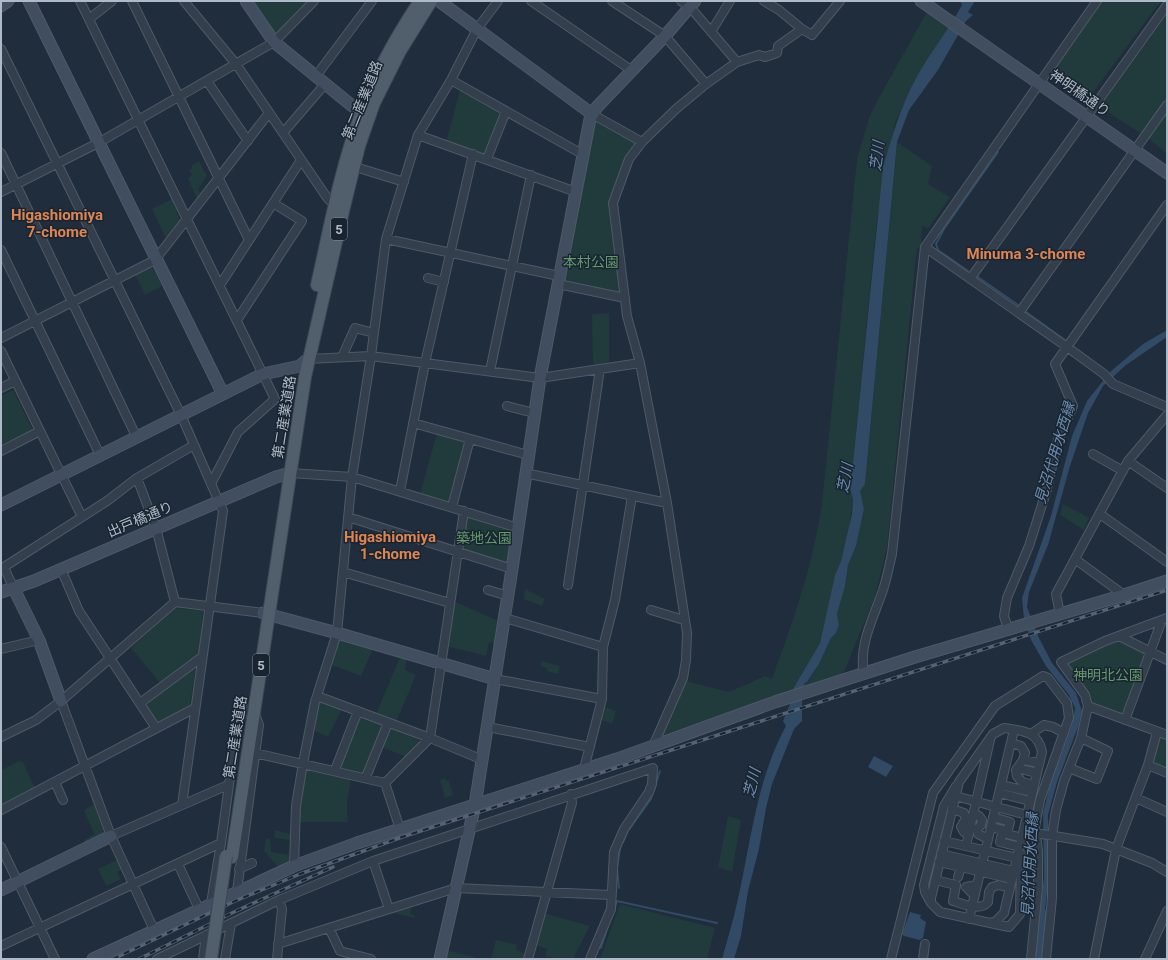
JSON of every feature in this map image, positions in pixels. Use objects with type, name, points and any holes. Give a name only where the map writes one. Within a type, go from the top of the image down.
[{"type":"main road","name":"第二産業道路","points":[[229,856],[304,363],[339,206],[349,165],[381,68],[420,1]]},
{"type":"main road","name":"第二産業道路","points":[[365,116],[388,73],[431,1]]},
{"type":"main road","name":"5","points":[[211,959],[229,856]]},
{"type":"main road","name":"5","points":[[216,959],[229,856]]},
{"type":"street","points":[[1,6],[8,1]]},
{"type":"street","points":[[29,1],[155,260],[223,394]]},
{"type":"street","points":[[80,1],[275,399],[238,432],[211,484]]},
{"type":"street","points":[[89,19],[112,1]]},
{"type":"street","points":[[132,1],[249,240]]},
{"type":"street","points":[[184,1],[236,64],[328,199],[339,206]]},
{"type":"street","points":[[246,1],[274,42],[365,116]]},
{"type":"street","points":[[1,192],[98,143],[274,42],[314,1]]},
{"type":"street","points":[[316,76],[372,1]]},
{"type":"street","points":[[439,1],[592,114],[642,142]]},
{"type":"street","points":[[294,866],[296,806],[303,763],[317,696],[337,633],[352,476],[371,356],[386,239],[418,134],[451,80],[477,29],[498,1]]},
{"type":"street","points":[[531,1],[631,70]]},
{"type":"street","points":[[612,1],[665,36],[706,84]]},
{"type":"street","points":[[711,32],[730,1]]},
{"type":"street","points":[[764,1],[812,36],[840,1]]},
{"type":"street","points":[[864,674],[862,660],[864,644],[884,588],[892,554],[925,246],[1040,84],[1096,1]]},
{"type":"street","points":[[440,959],[475,805],[508,596],[534,413],[582,154],[592,114],[631,70],[665,36],[689,3],[711,32],[737,62]]},
{"type":"street","name":"神明橋通り","points":[[925,3],[1167,173]]},
{"type":"street","points":[[970,279],[1167,5]]},
{"type":"street","points":[[654,744],[683,678],[686,660],[686,633],[667,503],[640,363],[627,316],[613,203],[629,159],[642,142],[706,84],[737,62],[759,55],[765,57],[776,53],[778,46],[802,29]]},
{"type":"street","points":[[1,49],[114,282],[181,415],[223,511],[182,805]]},
{"type":"street","points":[[451,80],[582,154]]},
{"type":"street","points":[[207,81],[248,141]]},
{"type":"street","points":[[283,133],[325,84]]},
{"type":"street","points":[[1019,313],[1167,105]]},
{"type":"street","points":[[487,159],[506,110]]},
{"type":"street","points":[[1,338],[155,260],[269,113]]},
{"type":"street","points":[[418,134],[576,192]]},
{"type":"street","points":[[1,153],[136,436]]},
{"type":"street","points":[[400,491],[425,363],[473,154]]},
{"type":"street","points":[[220,285],[301,160]]},
{"type":"street","points":[[349,165],[404,182]]},
{"type":"street","points":[[490,371],[531,175]]},
{"type":"street","points":[[237,320],[302,221],[274,202]]},
{"type":"street","points":[[1008,629],[1004,616],[1007,598],[1028,546],[1047,489],[1058,440],[1073,406],[1055,364],[1167,205]]},
{"type":"street","points":[[386,239],[512,266],[625,298]]},
{"type":"street","points":[[925,246],[1104,374],[1113,384],[1167,407]]},
{"type":"street","points":[[1,250],[100,455]]},
{"type":"street","points":[[428,278],[444,282]]},
{"type":"street","points":[[342,357],[355,328],[374,333]]},
{"type":"street","points":[[1,352],[82,518]]},
{"type":"street","points":[[1,505],[136,436],[263,374],[304,363],[342,357],[371,356],[540,378],[640,363]]},
{"type":"street","points":[[568,585],[584,486],[600,368]]},
{"type":"street","points":[[1,388],[15,381]]},
{"type":"street","points":[[507,406],[534,413]]},
{"type":"street","points":[[1060,614],[1056,594],[1128,461],[1167,414]]},
{"type":"street","points":[[413,423],[528,455]]},
{"type":"street","points":[[1,451],[40,431]]},
{"type":"street","points":[[452,507],[470,439]]},
{"type":"street","points":[[154,930],[111,836],[39,640],[4,567],[82,518],[137,478],[194,445]]},
{"type":"street","points":[[1092,454],[1123,471]]},
{"type":"street","points":[[1128,461],[1166,486]]},
{"type":"street","points":[[525,473],[667,503]]},
{"type":"street","points":[[287,474],[352,476],[518,528]]},
{"type":"street","name":"出戸橋通り","points":[[1,592],[14,589],[219,501],[287,474]]},
{"type":"street","points":[[137,478],[156,528],[175,602]]},
{"type":"street","points":[[584,769],[602,699],[603,647],[615,600],[632,496]]},
{"type":"street","points":[[385,782],[430,738],[464,511]]},
{"type":"street","points":[[1100,514],[1167,562]]},
{"type":"street","points":[[348,517],[512,569]]},
{"type":"street","points":[[1075,559],[1124,595]]},
{"type":"street","points":[[61,569],[79,611],[156,728]]},
{"type":"street","points":[[343,572],[450,603]]},
{"type":"street","points":[[93,959],[211,903],[294,866],[400,829],[584,769],[782,700],[1167,581]]},
{"type":"street","points":[[488,590],[508,596]]},
{"type":"street","points":[[1,737],[36,720],[61,701],[175,602],[266,614],[495,679],[602,699]]},
{"type":"street","points":[[651,610],[684,620]]},
{"type":"street","points":[[504,618],[603,647]]},
{"type":"street","points":[[1046,959],[1052,898],[1050,836],[1056,810],[1080,738],[1088,706],[1085,696],[1061,662],[1119,636],[1164,619]]},
{"type":"street","points":[[1125,720],[1164,619]]},
{"type":"street","points":[[1119,636],[1167,660]]},
{"type":"street","points":[[1,649],[39,640]]},
{"type":"street","points":[[140,703],[202,657]]},
{"type":"street","points":[[891,959],[933,793],[995,706],[1040,676],[1046,676],[1067,703],[1069,718],[1040,800],[1035,827],[1038,834],[1038,887],[1031,959]]},
{"type":"street","points":[[317,696],[430,738],[483,760]]},
{"type":"street","points":[[1088,706],[1167,735]]},
{"type":"street","points":[[1,810],[195,708]]},
{"type":"street","points":[[211,903],[238,719],[251,710],[259,725],[237,891]]},
{"type":"street","points":[[334,770],[358,711]]},
{"type":"street","points":[[366,777],[388,722]]},
{"type":"street","points":[[1031,734],[1044,725],[1053,727],[1064,734]]},
{"type":"street","points":[[488,727],[590,747]]},
{"type":"street","points":[[990,924],[1002,916],[1042,752],[1040,742],[1035,735],[1014,730],[999,729],[991,736],[946,800],[924,885],[925,892],[931,903],[940,912],[990,924],[1009,927],[1020,914],[1022,838]]},
{"type":"street","points":[[969,919],[1014,730]]},
{"type":"street","points":[[1094,959],[1116,849],[1148,765],[1156,732]]},
{"type":"street","points":[[966,846],[991,736]]},
{"type":"street","points":[[1069,768],[1097,779],[1108,751],[1080,738]]},
{"type":"street","points":[[1011,743],[1024,749],[1025,756],[1017,768],[1017,776],[1033,789]]},
{"type":"street","points":[[255,752],[385,782]]},
{"type":"street","points":[[1023,760],[1039,764]]},
{"type":"street","points":[[1148,765],[1167,773]]},
{"type":"street","points":[[157,959],[279,900],[373,861],[653,768],[652,784],[649,792],[624,829],[614,852],[611,909],[590,959]]},
{"type":"street","points":[[1017,768],[1037,773]]},
{"type":"street","points":[[55,782],[63,800]]},
{"type":"street","points":[[385,782],[400,829]]},
{"type":"street","points":[[931,903],[940,858],[959,782]]},
{"type":"street","points":[[1,890],[111,836],[228,785]]},
{"type":"street","points":[[1000,789],[1033,789]]},
{"type":"street","points":[[1000,789],[1030,801]]},
{"type":"street","points":[[528,959],[572,803],[571,794]]},
{"type":"street","points":[[955,796],[1027,815]]},
{"type":"street","points":[[1136,798],[1167,812]]},
{"type":"street","points":[[952,809],[964,813],[966,818],[961,827],[964,832],[969,834]]},
{"type":"street","points":[[974,814],[981,817],[982,820],[982,824],[977,829],[978,834],[988,838]]},
{"type":"street","points":[[993,818],[1010,822],[1007,834],[1022,838]]},
{"type":"street","points":[[991,827],[1003,830],[1000,842],[1020,847]]},
{"type":"street","points":[[1038,834],[1103,844],[1152,863],[1167,872]]},
{"type":"street","points":[[944,841],[1017,858]]},
{"type":"street","points":[[1,946],[221,843]]},
{"type":"street","points":[[1,847],[55,959]]},
{"type":"street","points":[[940,858],[961,867],[981,868]]},
{"type":"street","points":[[940,858],[1013,875]]},
{"type":"street","points":[[373,861],[390,909]]},
{"type":"street","points":[[239,869],[252,863]]},
{"type":"street","points":[[178,864],[199,909]]},
{"type":"street","points":[[958,877],[961,867]]},
{"type":"street","points":[[935,880],[956,885],[953,901],[978,907],[986,904],[989,898],[990,889],[995,885],[1010,888]]},
{"type":"street","points":[[278,944],[456,888],[612,895]]},
{"type":"street","points":[[277,959],[282,908],[279,900]]},
{"type":"street","points":[[1145,959],[1167,911]]},
{"type":"street","points":[[225,959],[231,924]]},
{"type":"street","points":[[329,928],[340,951],[371,959]]},
{"type":"street","points":[[203,959],[206,935]]},
{"type":"street","points":[[923,959],[925,944]]},
{"type":"green space","points":[[250,1],[309,1],[275,36]]},
{"type":"green space","points":[[1100,1],[1161,1],[1085,103],[1049,74]]},
{"type":"green space","points":[[927,12],[950,28],[915,80],[895,123],[877,220],[852,473],[849,483],[853,500],[849,528],[841,561],[835,575],[820,643],[789,694],[659,736],[686,681],[729,692],[765,676],[772,679],[795,614],[808,571],[822,504],[857,159],[869,118],[876,103]]},
{"type":"green space","points":[[1167,14],[1167,98],[1142,134],[1100,107]]},
{"type":"green space","points":[[460,90],[499,111],[500,114],[485,153],[482,155],[446,142]]},
{"type":"green space","points":[[1167,111],[1167,154],[1148,138]]},
{"type":"green space","name":"本村公園","points":[[594,119],[636,144],[625,159],[609,201],[619,293],[562,281]]},
{"type":"green space","points":[[897,142],[932,166],[928,184],[950,197],[928,229],[922,225],[921,248],[917,248],[887,547],[875,597],[844,672],[839,678],[803,689],[805,682],[808,682],[819,664],[839,625],[837,614],[845,586],[848,565],[856,546],[864,509],[860,491],[865,484]]},
{"type":"green space","points":[[199,161],[207,176],[198,189],[200,192],[197,199],[188,178],[192,175],[189,170],[192,168],[192,165]]},
{"type":"green space","points":[[172,199],[180,221],[166,239],[152,209]]},
{"type":"green space","points":[[151,267],[153,268],[162,286],[145,295],[135,275]]},
{"type":"green space","points":[[609,313],[609,362],[594,365],[592,314]]},
{"type":"green space","points":[[13,390],[33,431],[1,445],[1,396]]},
{"type":"green space","points":[[437,433],[467,441],[450,502],[420,494]]},
{"type":"green space","points":[[1063,504],[1089,518],[1084,530],[1060,515]]},
{"type":"green space","name":"築地公園","points":[[467,514],[514,530],[508,563],[462,549]]},
{"type":"green space","points":[[525,589],[545,599],[542,606],[524,599]]},
{"type":"green space","points":[[453,601],[499,621],[494,644],[489,642],[486,656],[446,646]]},
{"type":"green space","points":[[175,608],[203,611],[199,654],[160,683],[131,648]]},
{"type":"green space","name":"神明北公園","points":[[1119,636],[1150,652],[1125,720],[1088,706],[1061,662]]},
{"type":"green space","points":[[337,639],[373,649],[361,676],[329,664]]},
{"type":"green space","points":[[400,657],[407,659],[405,670],[416,675],[396,722],[376,714]]},
{"type":"green space","points":[[542,661],[560,666],[558,674],[547,671],[547,668],[541,667]]},
{"type":"green space","points":[[196,666],[190,705],[156,723],[144,704]]},
{"type":"green space","points":[[318,700],[342,709],[328,737],[311,729]]},
{"type":"green space","points":[[603,706],[616,711],[612,724],[599,719]]},
{"type":"green space","points":[[359,715],[384,725],[364,774],[337,768]]},
{"type":"green space","points":[[389,727],[421,741],[406,757],[380,746]]},
{"type":"green space","points":[[1160,738],[1167,740],[1167,770],[1151,763],[1157,740]]},
{"type":"green space","points":[[19,761],[23,762],[35,788],[3,805],[1,801],[1,770]]},
{"type":"green space","points":[[304,768],[351,778],[347,804],[348,822],[298,822]]},
{"type":"green space","points":[[445,778],[447,781],[449,780],[453,795],[445,798],[440,780]]},
{"type":"green space","points":[[94,804],[105,836],[86,844],[84,840],[94,834],[84,810]]},
{"type":"green space","points":[[728,816],[741,820],[732,872],[718,867]]},
{"type":"green space","points":[[275,830],[290,834],[290,840],[274,838]]},
{"type":"green space","points":[[266,838],[270,839],[271,852],[290,855],[290,862],[279,868],[264,851]]},
{"type":"green space","points":[[117,860],[122,870],[117,872],[121,879],[106,886],[98,869]]},
{"type":"green space","points":[[620,904],[715,928],[707,959],[600,959]]},
{"type":"green space","points":[[412,905],[410,914],[415,915],[414,918],[390,912]]},
{"type":"green space","points":[[544,913],[590,926],[573,959],[557,959],[545,956],[547,949],[535,945]]},
{"type":"green space","points":[[496,940],[517,945],[516,950],[526,954],[524,959],[491,959]]},
{"type":"green space","points":[[446,950],[474,957],[474,959],[444,959]]},
{"type":"water","points":[[960,1],[975,1],[968,12],[973,15],[966,21],[938,70],[909,110],[897,142],[865,484],[860,491],[864,509],[856,546],[848,565],[845,586],[837,614],[839,625],[819,664],[807,682],[805,682],[802,694],[802,721],[794,729],[772,784],[759,849],[748,891],[741,936],[734,959],[722,959],[742,880],[761,790],[776,747],[786,726],[783,721],[793,697],[793,689],[820,643],[835,575],[841,561],[852,514],[853,500],[849,483],[852,473],[883,167],[905,101],[920,70],[962,5]]},
{"type":"water","points":[[1167,330],[1167,337],[1126,365],[1103,386],[1088,413],[1070,466],[1048,545],[1029,592],[1027,607],[1039,638],[1052,663],[1076,693],[1082,711],[1078,727],[1057,782],[1048,815],[1049,876],[1039,959],[1034,959],[1044,878],[1043,813],[1050,785],[1072,725],[1075,708],[1069,695],[1046,666],[1031,640],[1024,619],[1022,598],[1051,516],[1072,436],[1087,401],[1110,372],[1143,344]]},
{"type":"water","points":[[874,756],[893,766],[886,777],[868,767]]},
{"type":"water","points":[[910,912],[921,915],[920,918],[926,922],[923,938],[920,940],[904,936],[902,934]]},
{"type":"waterway","points":[[968,271],[938,250],[936,244],[944,229],[998,152]]},
{"type":"waterway","points":[[978,277],[1018,305]]},
{"type":"waterway","points":[[1026,312],[1065,340]]},
{"type":"waterway","points":[[623,842],[628,831],[651,799],[660,771]]},
{"type":"waterway","points":[[619,888],[617,868],[620,849]]},
{"type":"waterway","points":[[615,907],[617,901],[717,923]]},
{"type":"waterway","name":"見沼代用水西縁","points":[[1041,959],[1044,913]]},
{"type":"waterway","points":[[601,948],[609,923]]},
{"type":"railway","points":[[113,959],[235,901],[300,874],[402,837],[1167,590]]},
{"type":"railway","points":[[139,959],[234,912],[333,867]]},
{"type":"district","name":"Higashiomiya 7-chome","points":[[57,224]]},
{"type":"district","name":"Minuma 3-chome","points":[[1026,254]]},
{"type":"district","name":"Higashiomiya 1-chome","points":[[390,546]]},
{"type":"water label","name":"芝川","points":[[877,156]]},
{"type":"water label","name":"芝川","points":[[845,478]]},
{"type":"water label","name":"芝川","points":[[752,783]]}]
